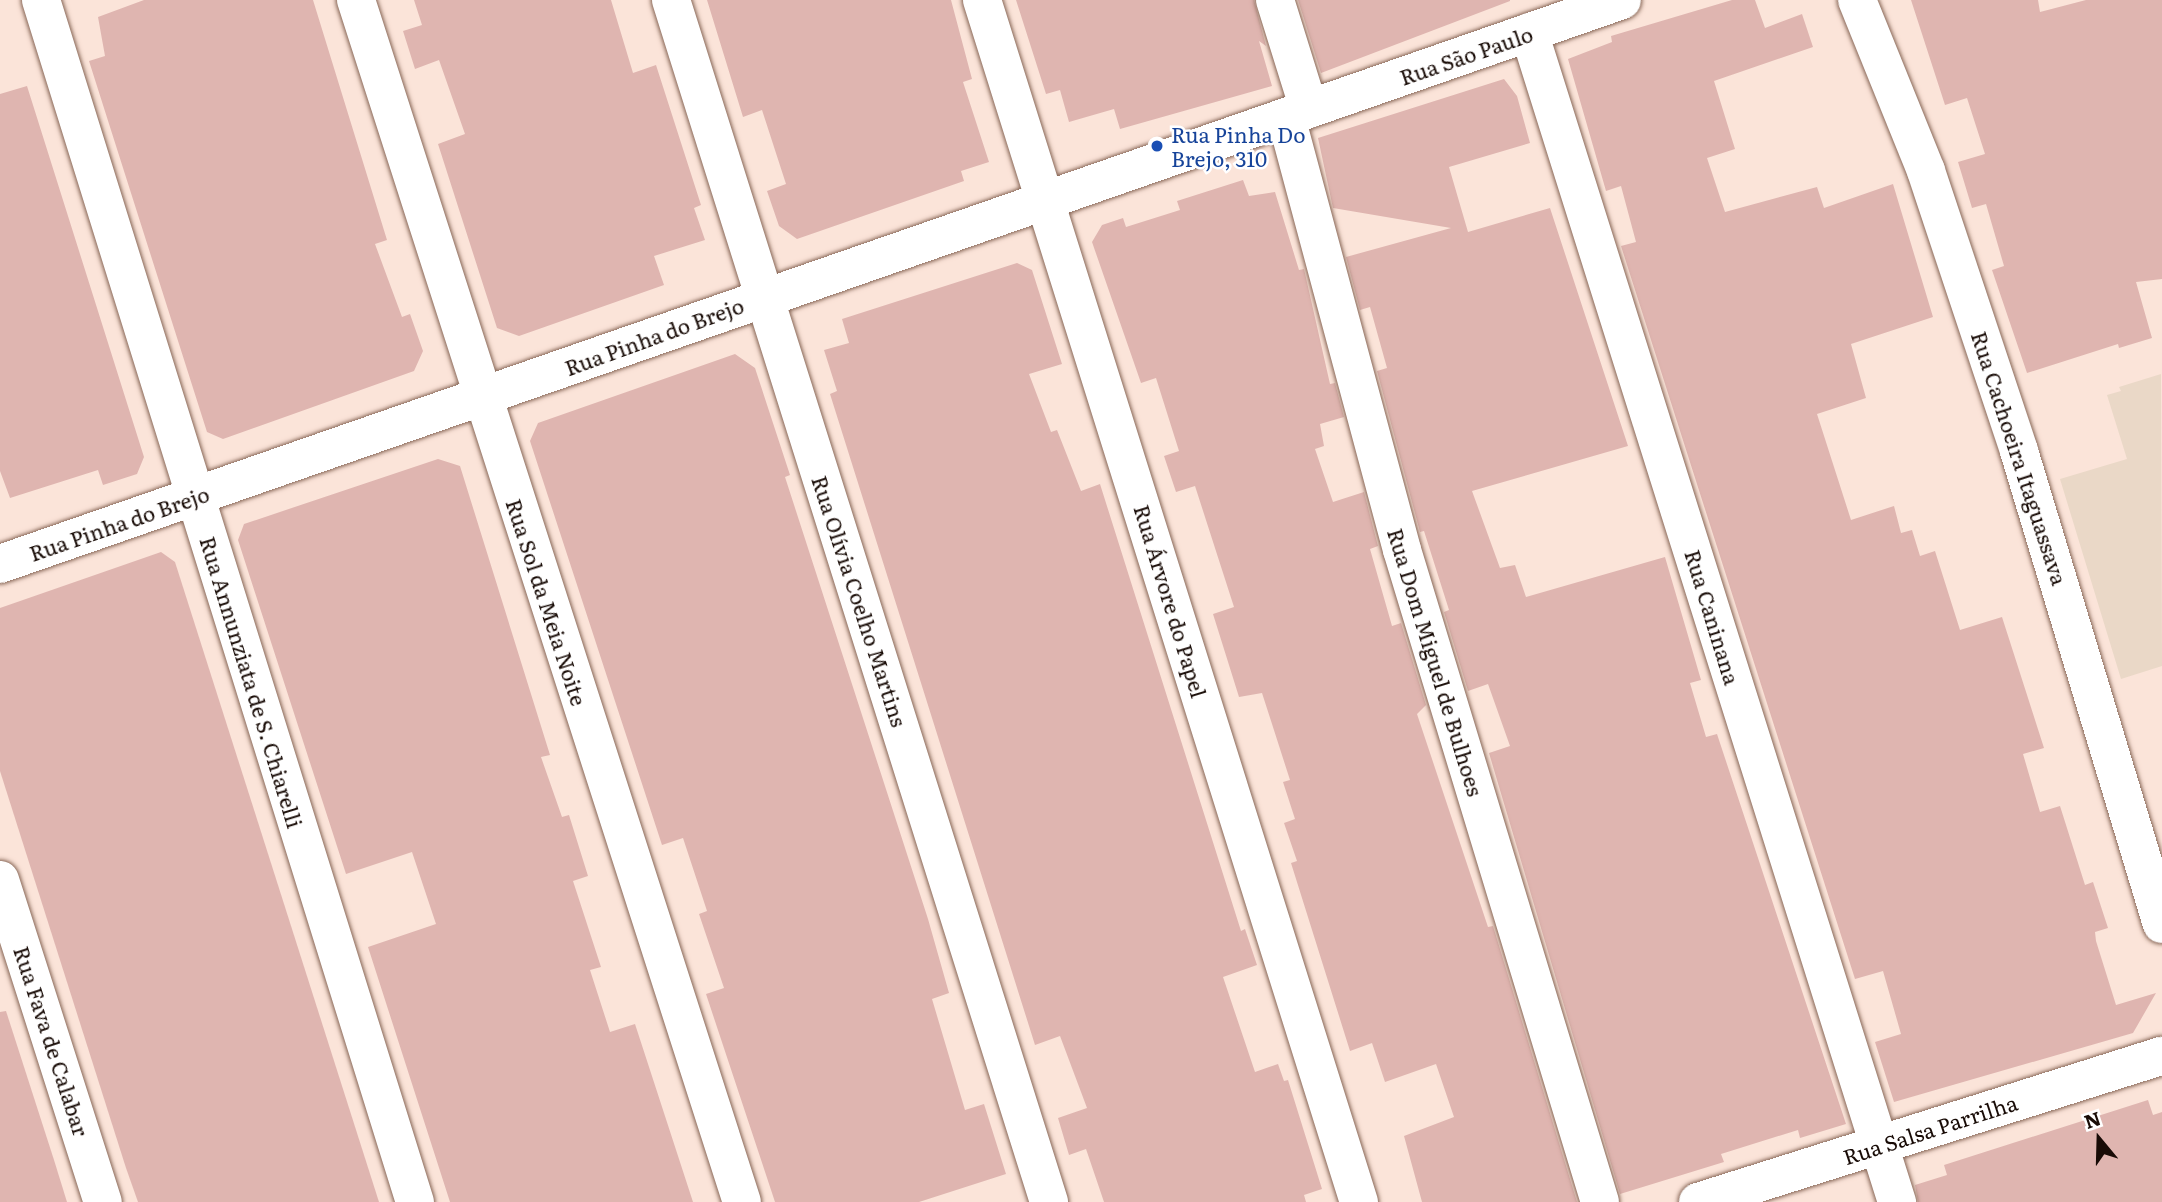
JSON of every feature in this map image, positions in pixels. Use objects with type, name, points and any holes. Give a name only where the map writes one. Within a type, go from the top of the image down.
[{"type":"street","name":"Rua Annunziata de S. Chiarelli","points":[[41,0],[415,1202]]},
{"type":"street","name":"Rua Sol da Meia Noite","points":[[356,0],[481,398],[742,1202]]},
{"type":"street","name":"Rua Olívia Coelho Martins","points":[[671,0],[762,298],[1049,1202]]},
{"type":"street","name":"Rua Árvore do Papel","points":[[982,0],[1359,1202]]},
{"type":"street","name":"Rua Dom Miguel de Bulhoes","points":[[1275,0],[1297,113],[1408,572],[1600,1202]]},
{"type":"street","name":"Rua Cachoeira Itaguassava","points":[[1857,0],[1926,171],[2020,451],[2162,924]]},
{"type":"street","name":"Rua São Paulo","points":[[1297,113],[1601,4]]},
{"type":"street","name":"Rua Caninana","points":[[1529,32],[1897,1202]]},
{"type":"street","name":"Rua Pinha do Brejo","points":[[0,564],[1297,113]]},
{"type":"street","name":"Rua Fava de Calabar","points":[[0,880],[103,1202]]},
{"type":"street","name":"Rua Salsa Parrilha","points":[[1698,1202],[2162,1056]]},
{"type":"shaded area","points":[[2161,374],[2162,666],[2121,679],[2060,479],[2127,459],[2107,395],[2121,391],[2119,387]]},
{"type":"building","points":[[144,0],[313,0],[387,240],[375,244],[402,317],[410,314],[423,351],[414,371],[223,439],[207,432],[89,61],[105,56],[98,17]]},
{"type":"building","points":[[414,0],[611,0],[633,73],[656,65],[701,205],[694,208],[705,240],[654,256],[664,285],[519,336],[497,328],[438,144],[465,134],[439,60],[415,69],[403,31],[422,25]]},
{"type":"building","points":[[707,0],[951,0],[972,79],[963,82],[989,162],[961,171],[964,181],[797,239],[779,226],[767,191],[786,184],[762,110],[743,117]]},
{"type":"building","points":[[1016,0],[1254,0],[1266,46],[1259,41],[1272,86],[1120,129],[1114,109],[1069,122],[1060,90],[1046,94]]},
{"type":"building","points":[[1298,0],[1510,0],[1510,1],[1321,73]]},
{"type":"building","points":[[1732,0],[1755,0],[1765,28],[1802,14],[1813,47],[1714,81],[1735,149],[1707,158],[1725,212],[1817,187],[1824,208],[1893,184],[1933,317],[1851,344],[1866,398],[1817,414],[1851,520],[1894,506],[1901,533],[1912,530],[1920,556],[1935,551],[1960,630],[2002,617],[2044,748],[2023,754],[2040,812],[2060,806],[2085,885],[2093,882],[2108,928],[2095,932],[2096,941],[2116,1005],[2156,993],[2133,1033],[1894,1102],[1875,1042],[1901,1034],[1883,971],[1855,979],[1621,246],[1636,242],[1621,186],[1606,191],[1568,59],[1612,42],[1611,36]]},
{"type":"building","points":[[1911,0],[2038,0],[2040,12],[2086,0],[2162,0],[2162,279],[2136,282],[2152,338],[2119,348],[2118,344],[2027,373],[1992,270],[2004,266],[1986,204],[1972,208],[1958,162],[1985,154],[1967,98],[1945,105]]},
{"type":"building","points":[[1504,79],[1517,96],[1530,143],[1449,167],[1468,232],[1550,208],[1628,446],[1472,491],[1500,568],[1515,565],[1526,597],[1665,557],[1701,680],[1690,683],[1706,737],[1717,734],[1846,1124],[1800,1138],[1798,1130],[1721,1154],[1724,1162],[1620,1194],[1489,753],[1510,746],[1488,684],[1468,691],[1444,612],[1449,610],[1424,531],[1420,532],[1377,371],[1387,368],[1370,307],[1360,310],[1346,257],[1451,228],[1333,208],[1318,138]]},
{"type":"building","points":[[27,86],[144,457],[137,474],[103,485],[98,470],[10,498],[0,471],[0,94]]},
{"type":"building","points":[[1243,180],[1249,196],[1275,192],[1299,270],[1304,269],[1330,384],[1335,383],[1344,417],[1320,424],[1324,446],[1315,449],[1333,502],[1364,492],[1378,546],[1370,549],[1392,626],[1401,623],[1426,705],[1417,714],[1488,927],[1493,926],[1577,1202],[1422,1202],[1404,1136],[1454,1117],[1436,1064],[1385,1082],[1372,1043],[1350,1051],[1291,863],[1297,861],[1284,823],[1295,819],[1283,782],[1290,780],[1262,693],[1239,697],[1213,614],[1234,607],[1195,486],[1176,492],[1164,456],[1179,451],[1156,378],[1141,383],[1092,242],[1102,225],[1123,218],[1126,227],[1180,210],[1177,201]]},
{"type":"building","points":[[1017,263],[1032,270],[1062,364],[1029,374],[1051,432],[1057,430],[1081,491],[1100,484],[1241,931],[1245,929],[1257,965],[1223,977],[1255,1072],[1278,1064],[1284,1081],[1288,1080],[1322,1189],[1304,1195],[1306,1202],[1104,1202],[1086,1149],[1069,1155],[1058,1118],[1087,1108],[1060,1036],[1035,1045],[830,394],[837,391],[824,350],[849,343],[842,319]]},
{"type":"building","points":[[735,354],[755,368],[790,475],[785,477],[928,919],[949,993],[932,999],[965,1110],[984,1104],[1006,1174],[919,1202],[775,1202],[706,994],[724,988],[699,914],[707,911],[683,838],[662,845],[530,441],[538,423]]},
{"type":"building","points":[[438,459],[460,466],[550,755],[541,757],[562,817],[569,815],[588,876],[573,881],[601,967],[590,970],[610,1032],[635,1024],[693,1202],[450,1202],[368,947],[436,924],[412,852],[346,874],[238,540],[244,524]]},
{"type":"building","points":[[161,552],[175,562],[379,1202],[138,1202],[126,1168],[0,771],[0,608]]},
{"type":"building","points":[[6,1011],[67,1202],[0,1202],[0,1012]]},
{"type":"building","points":[[2148,1100],[2153,1115],[2162,1112],[2162,1202],[1918,1202],[1915,1185],[1947,1175],[1944,1165]]},
{"type":"place","name":"Rua Pinha Do Brejo, 310","points":[[1157,146]]}]
